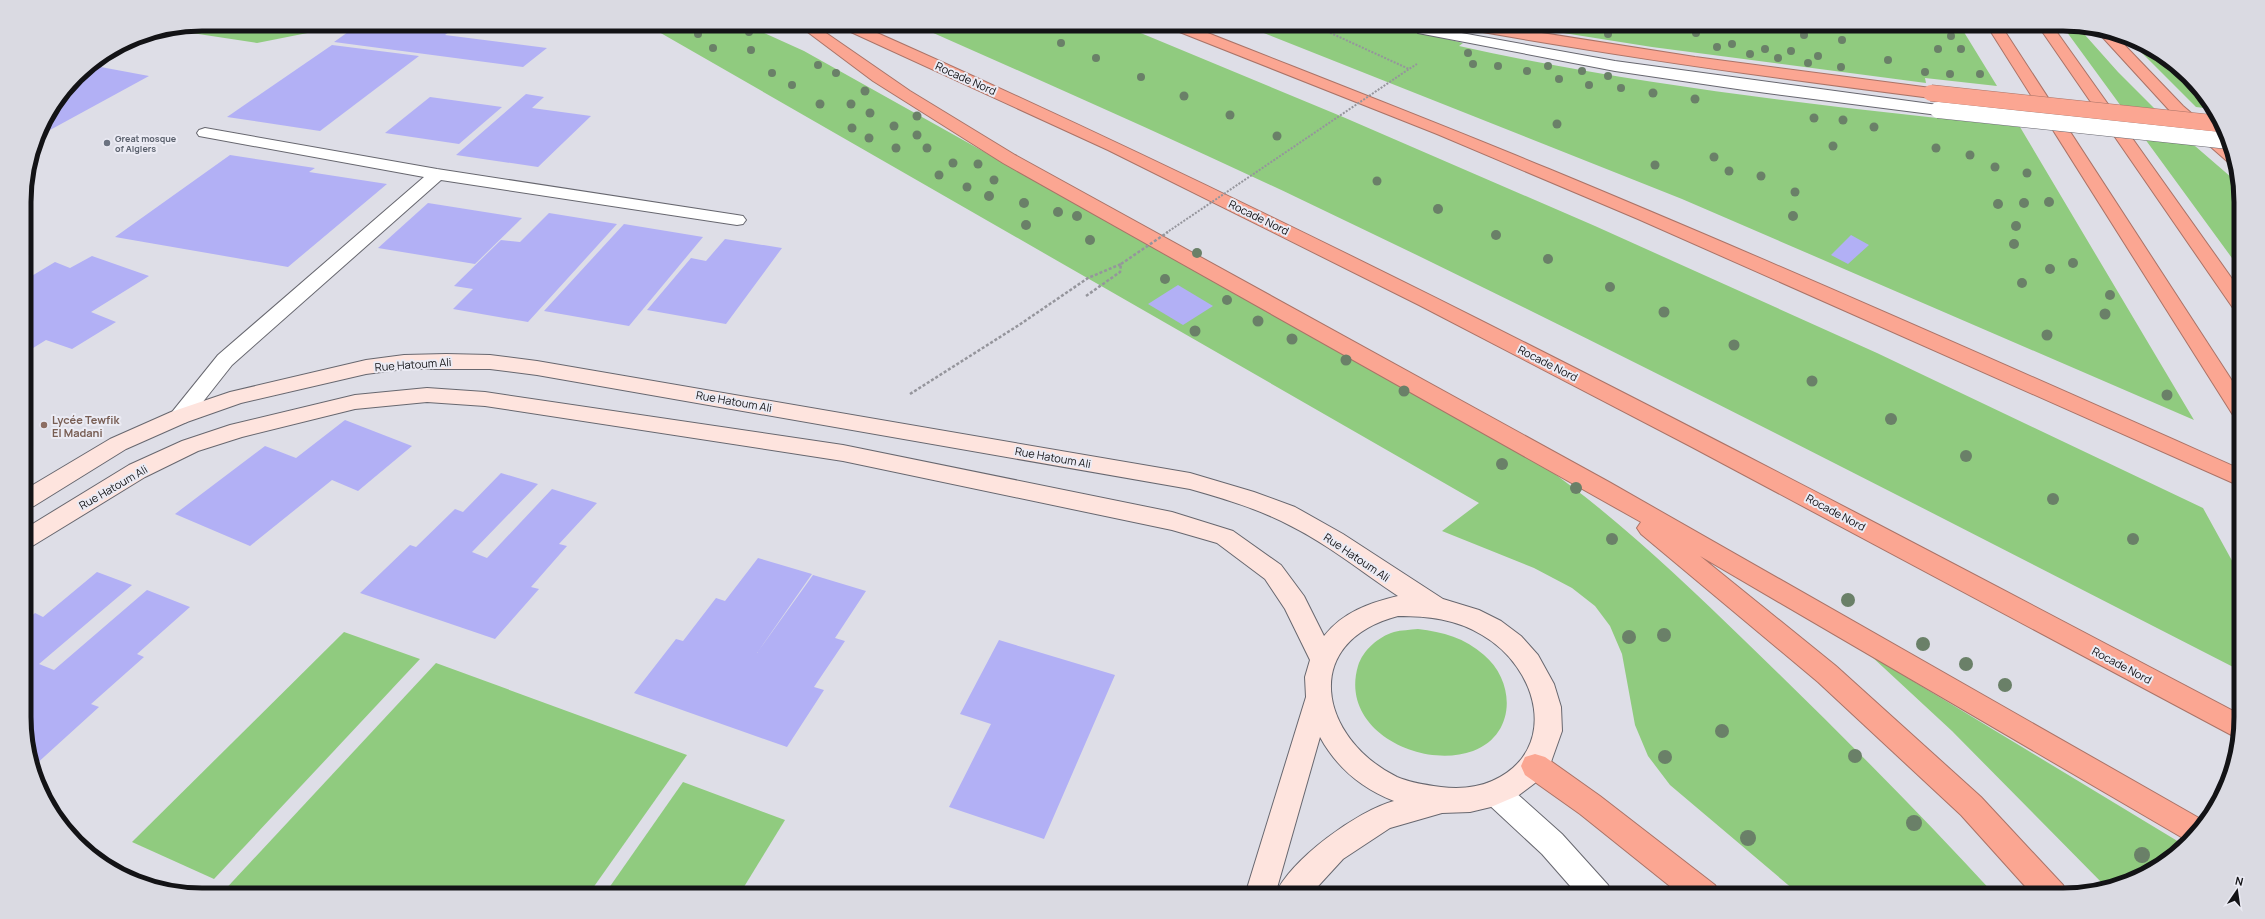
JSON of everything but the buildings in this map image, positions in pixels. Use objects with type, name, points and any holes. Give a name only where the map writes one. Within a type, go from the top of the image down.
[{"type":"highway","points":[[814,31],[885,83],[996,151],[1601,488],[2192,829]]},
{"type":"highway","name":"Rocade Nord","points":[[860,31],[1148,163],[1369,272],[1792,489],[2234,724]]},
{"type":"highway","points":[[1189,31],[1528,167],[1802,284],[2234,475]]},
{"type":"highway","points":[[1498,31],[1563,43],[1720,67],[1931,93],[2214,123]]},
{"type":"highway","points":[[1997,31],[2234,401]]},
{"type":"highway","points":[[2049,31],[2234,295]]},
{"type":"highway","points":[[2109,38],[2177,109],[2226,151]]},
{"type":"highway","points":[[1601,488],[1827,674],[1971,806],[2047,888]]},
{"type":"highway","points":[[1535,766],[1596,810],[1696,888]]},
{"type":"street","points":[[1429,31],[1552,56],[1662,74],[1938,110],[2222,140]]},
{"type":"street","points":[[205,133],[437,174],[737,220]]},
{"type":"street","points":[[179,417],[225,360],[437,174]]},
{"type":"street","name":"Rue Hatoum Ali","points":[[31,497],[118,444],[179,417],[238,397],[366,367],[404,362],[490,362],[537,368],[863,423],[1190,481],[1247,497],[1300,520],[1358,556],[1403,589],[1434,606]]},
{"type":"street","name":"Rue Hatoum Ali","points":[[31,536],[137,471],[190,446],[238,430],[355,402],[427,395],[485,399],[843,453],[1172,521],[1225,537],[1273,572],[1295,603],[1322,659]]},
{"type":"street","points":[[1398,606],[1434,606],[1472,617],[1507,638],[1532,666],[1548,699],[1549,735],[1535,766],[1518,782],[1496,793],[1469,800],[1442,800],[1405,792],[1372,776],[1345,753],[1326,726],[1318,698],[1318,677],[1322,659],[1339,633],[1366,615],[1398,606]]},
{"type":"street","points":[[1262,888],[1318,698]]},
{"type":"street","points":[[1496,793],[1552,844],[1592,888]]},
{"type":"street","points":[[1297,888],[1333,849],[1383,817],[1442,800]]},
{"type":"path","points":[[863,423],[984,348],[1091,277],[1110,266],[1121,264],[1410,69],[1326,31]]},
{"type":"path","points":[[1086,296],[1120,272],[1121,264]]},
{"type":"green space","points":[[318,31],[257,43],[183,32]]},
{"type":"green space","points":[[657,31],[760,31],[804,51],[1538,462],[1593,503],[1645,547],[1695,593],[1871,766],[1988,888],[1792,888],[1670,785],[1648,756],[1635,725],[1622,654],[1610,626],[1595,606],[1572,588],[1534,568],[1442,531],[1479,503]]},
{"type":"green space","points":[[929,31],[1136,31],[1343,117],[1595,226],[1877,353],[2203,508],[2234,564],[2234,667],[1771,431],[1535,313],[1298,198],[1058,88]]},
{"type":"green space","points":[[1259,31],[1413,31],[1463,43],[1459,46],[1598,73],[1739,94],[1879,112],[2020,127],[2194,420],[1682,199]]},
{"type":"green space","points":[[1550,31],[1963,31],[1997,86],[1925,78],[1926,83],[1652,47]]},
{"type":"green space","points":[[2066,31],[2082,32],[2118,72],[2173,127],[2233,179],[2234,261]]},
{"type":"green space","points":[[2138,49],[2167,66],[2184,81],[2206,108],[2196,107]]},
{"type":"green space","points":[[1418,629],[1445,634],[1469,644],[1484,655],[1494,666],[1502,679],[1506,693],[1507,707],[1504,721],[1497,733],[1487,743],[1473,751],[1452,755],[1430,755],[1409,749],[1389,740],[1372,726],[1361,709],[1355,689],[1358,666],[1363,655],[1372,645],[1388,634]]},
{"type":"green space","points":[[344,632],[420,659],[214,879],[132,842]]},
{"type":"green space","points":[[1870,655],[2179,842],[2167,853],[2148,865],[2128,875],[2102,883],[1952,731]]},
{"type":"green space","points":[[436,663],[687,755],[593,888],[227,888]]},
{"type":"green space","points":[[683,782],[785,820],[743,888],[609,888]]},
{"type":"place","name":"Great mosque of Algiers","points":[[107,143]]},
{"type":"place","name":"Lycée Tewfik El Madani","points":[[44,425]]}]
